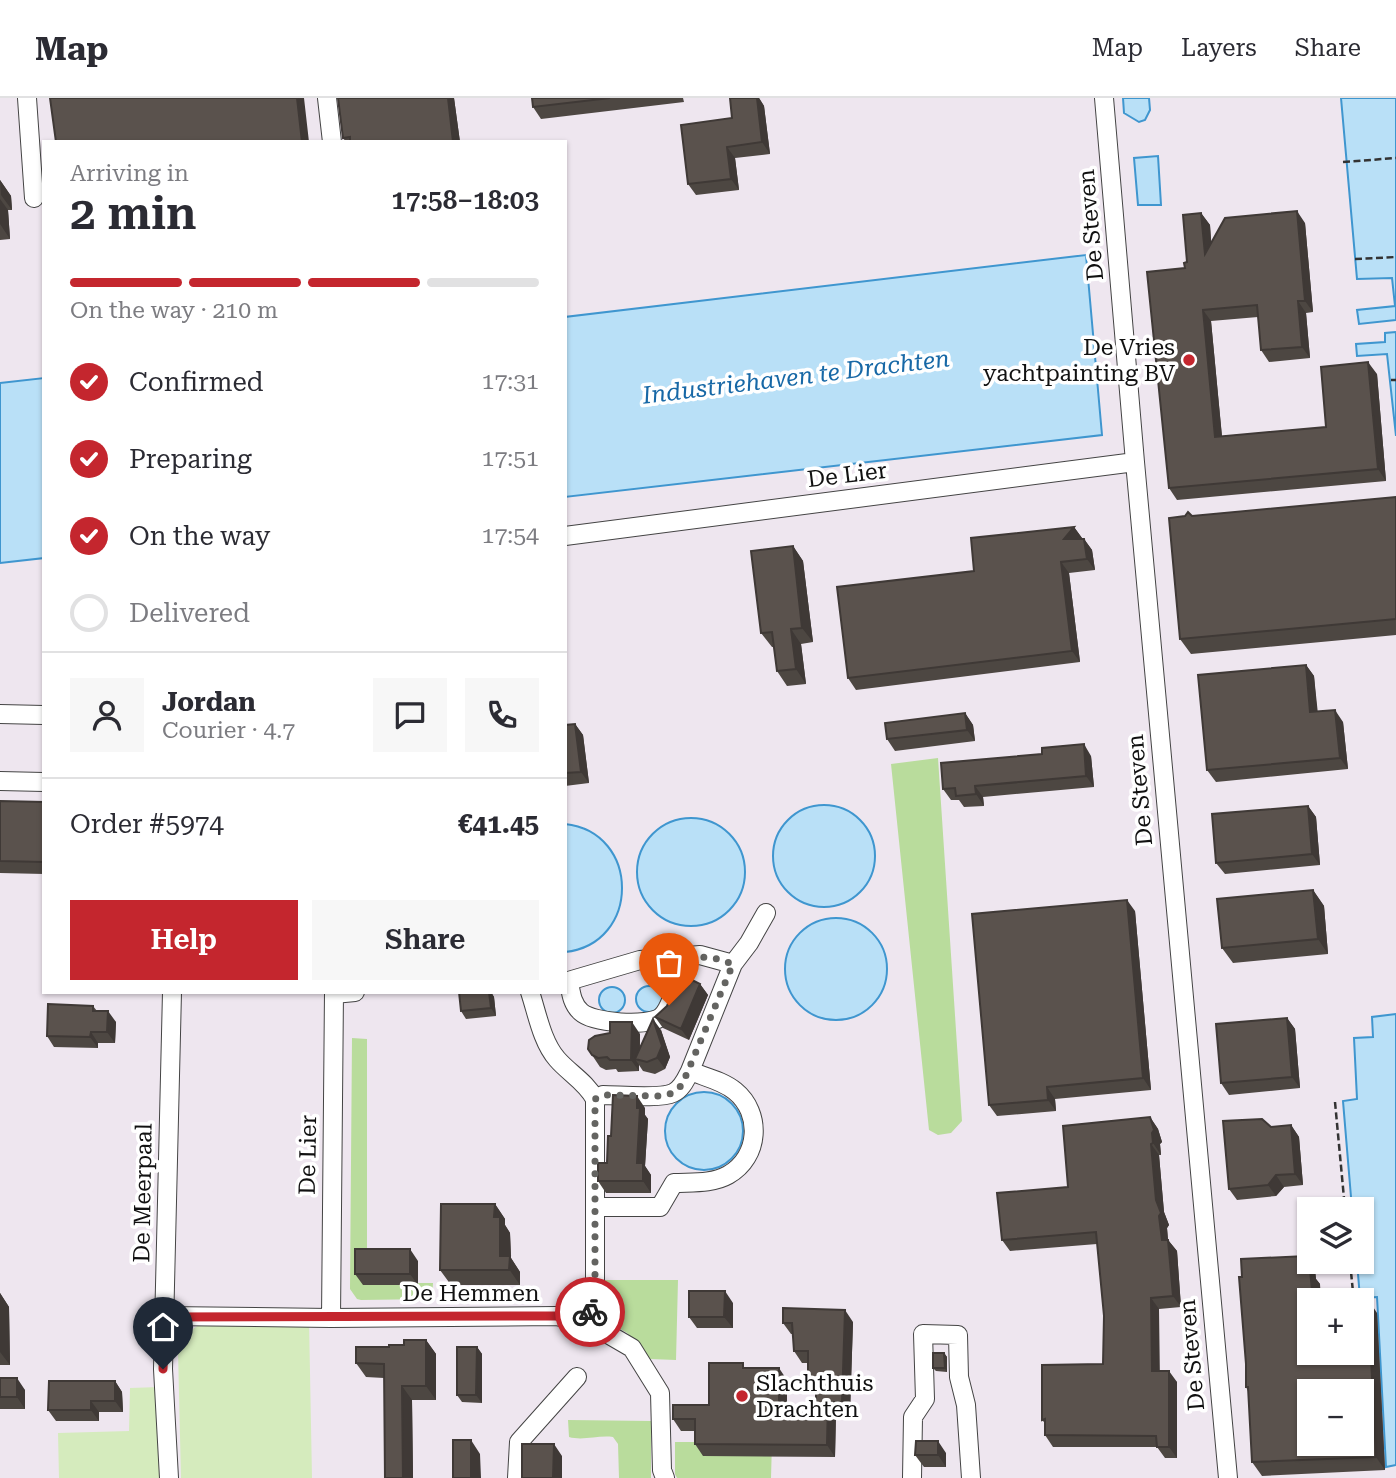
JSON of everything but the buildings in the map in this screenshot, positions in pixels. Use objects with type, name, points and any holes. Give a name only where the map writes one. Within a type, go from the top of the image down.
[{"type":"street","points":[[27,98],[34,198]]},
{"type":"street","points":[[327,98],[332,140]]},
{"type":"street","name":"De Steven","points":[[1104,98],[1228,1478]]},
{"type":"street","name":"De Lier","points":[[567,536],[1135,462]]},
{"type":"street","points":[[0,714],[42,715]]},
{"type":"street","points":[[0,780],[42,782]]},
{"type":"street","points":[[595,1099],[603,1095],[662,1096],[673,1093],[682,1085],[733,964],[766,913]]},
{"type":"street","points":[[685,956],[669,1005],[660,1017],[652,1021],[621,1022],[588,1017],[576,1007],[567,982],[621,964],[685,956],[714,958],[733,964]]},
{"type":"street","name":"De Meerpaal","points":[[170,1478],[163,1369],[172,994]]},
{"type":"street","name":"De Lier","points":[[331,1318],[334,994]]},
{"type":"street","points":[[531,994],[556,1058],[590,1090],[595,1099],[595,1280],[589,1323]]},
{"type":"street","points":[[595,1207],[660,1207],[674,1183],[717,1180],[739,1167],[747,1157],[754,1133],[749,1108],[732,1089],[690,1071]]},
{"type":"street","name":"De Hemmen","points":[[165,1317],[556,1316],[589,1323],[632,1348],[660,1393],[662,1470],[665,1478]]},
{"type":"street","points":[[912,1478],[913,1417],[925,1399],[923,1334],[958,1335],[959,1377],[966,1405],[971,1478]]},
{"type":"street","points":[[517,1478],[519,1442],[577,1377]]},
{"type":"path","points":[[1343,162],[1396,158]]},
{"type":"path","points":[[1355,259],[1396,257]]},
{"type":"path","points":[[1335,1102],[1344,1197]]},
{"type":"shaded area","points":[[0,98],[1396,98],[1396,1478],[0,1478]]},
{"type":"green space","points":[[938,758],[962,1121],[951,1133],[938,1135],[929,1130],[891,764]]},
{"type":"green space","points":[[352,1038],[367,1039],[367,1261],[378,1283],[433,1283],[432,1299],[361,1300],[357,1299],[350,1289]]},
{"type":"green space","points":[[602,1280],[678,1280],[676,1360],[650,1359],[627,1333],[609,1322],[610,1318],[603,1315]]},
{"type":"green space","points":[[309,1320],[312,1478],[181,1478],[178,1351],[181,1342],[199,1325]]},
{"type":"green space","points":[[160,1387],[163,1478],[59,1478],[58,1433],[129,1431],[130,1388]]},
{"type":"green space","points":[[568,1420],[651,1421],[651,1478],[619,1478],[618,1444],[613,1437],[569,1437]]},
{"type":"green space","points":[[675,1442],[772,1442],[771,1478],[677,1478]]},
{"type":"water","points":[[1123,98],[1149,98],[1150,110],[1145,120],[1139,122],[1124,113]]},
{"type":"water","points":[[1341,98],[1396,98],[1396,320],[1359,324],[1357,310],[1395,306],[1392,278],[1357,279]]},
{"type":"water","points":[[1158,156],[1161,205],[1138,205],[1134,158]]},
{"type":"water","name":"Industriehaven te Drachten","points":[[1086,255],[1102,435],[567,497],[567,317]]},
{"type":"water","points":[[1396,332],[1396,436],[1387,354],[1357,356],[1356,344],[1385,342],[1385,333]]},
{"type":"water","points":[[42,378],[42,558],[0,563],[0,383]]},
{"type":"water","points":[[824,805],[843,809],[860,820],[871,837],[875,856],[871,875],[860,892],[843,903],[824,907],[805,903],[788,892],[777,875],[773,856],[777,837],[788,820],[805,809]]},
{"type":"water","points":[[691,818],[712,822],[729,834],[741,851],[745,872],[741,893],[729,910],[712,922],[691,926],[670,922],[653,910],[641,893],[637,872],[641,851],[653,834],[670,822]]},
{"type":"water","points":[[567,825],[590,831],[608,846],[618,866],[622,888],[618,910],[608,930],[590,945],[567,951]]},
{"type":"water","points":[[836,918],[855,922],[872,933],[883,950],[887,969],[883,988],[872,1005],[855,1016],[836,1020],[817,1016],[800,1005],[789,988],[785,969],[789,950],[800,933],[817,922]]},
{"type":"water","points":[[649,986],[658,990],[662,999],[658,1008],[649,1012],[640,1008],[636,999],[640,990]]},
{"type":"water","points":[[612,987],[621,991],[625,1000],[621,1009],[612,1013],[603,1009],[599,1000],[603,991]]},
{"type":"water","points":[[1396,1014],[1396,1465],[1386,1467],[1377,1297],[1374,1297],[1374,1288],[1359,1288],[1358,1274],[1374,1274],[1374,1197],[1351,1197],[1343,1101],[1357,1099],[1354,1038],[1373,1037],[1372,1017]]},
{"type":"water","points":[[704,1092],[719,1095],[731,1104],[740,1116],[743,1131],[740,1146],[731,1158],[719,1167],[704,1170],[689,1167],[677,1158],[668,1146],[665,1131],[668,1116],[677,1104],[689,1095]]},
{"type":"way so far","points":[[590,1312],[595,1280],[595,1099],[603,1095],[662,1096],[673,1093],[682,1085],[733,964],[700,955],[685,956],[669,1005]]},
{"type":"place","name":"De Vries yachtpainting BV","points":[[1189,360]]},
{"type":"place","name":"Slachthuis Drachten","points":[[742,1396]]},
{"type":"route","points":[[163,1369],[165,1317],[556,1316],[589,1323],[590,1312]]}]
